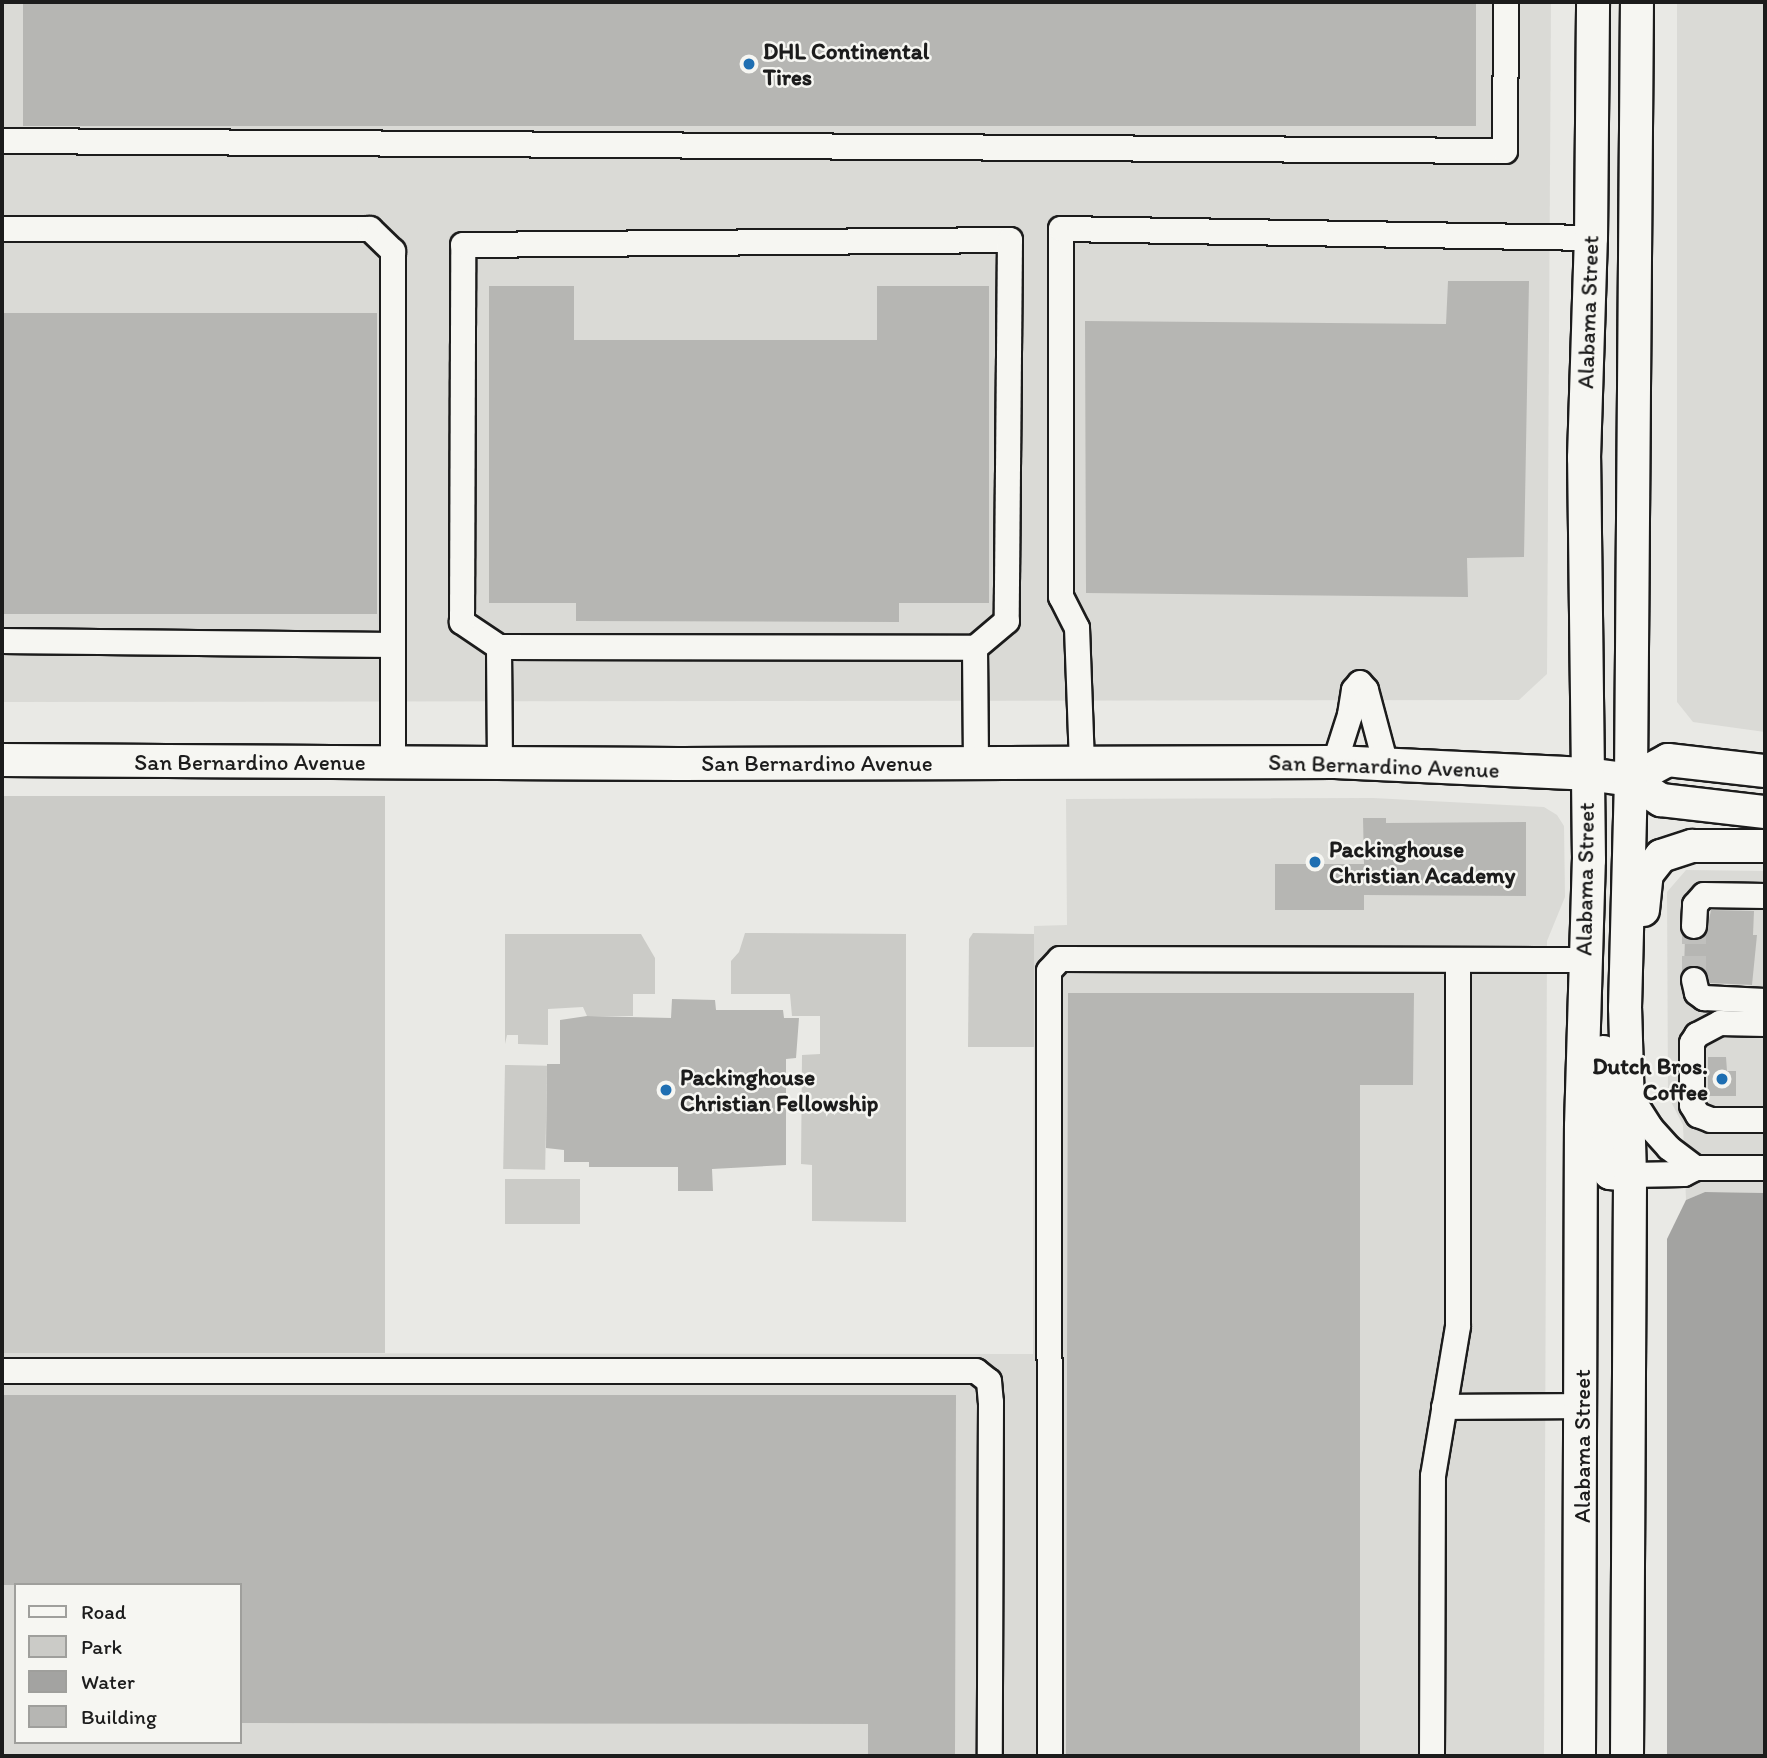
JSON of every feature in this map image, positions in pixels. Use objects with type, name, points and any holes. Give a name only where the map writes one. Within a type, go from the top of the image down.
[{"type":"main road","name":"Alabama Street","points":[[1579,1756],[1584,960],[1588,860],[1584,458],[1591,238],[1593,2]]},
{"type":"main road","name":"Alabama Street","points":[[1627,1756],[1630,1175],[1625,1008],[1631,780],[1637,2]]},
{"type":"main road","name":"San Bernardino Avenue","points":[[2,760],[976,764],[1335,762],[1587,774],[1631,780],[1661,800],[1765,812]]},
{"type":"main road","points":[[1631,780],[1668,760],[1765,771]]},
{"type":"main road","points":[[1625,1008],[1643,976],[1643,889],[1654,863],[1677,849],[1692,846],[1765,846]]},
{"type":"main road","points":[[1584,960],[1601,1027],[1606,1166],[1610,1172],[1630,1175]]},
{"type":"lane","points":[[2,141],[1505,151],[1506,2]]},
{"type":"lane","points":[[2,229],[370,229],[393,251],[393,763]]},
{"type":"lane","points":[[1082,764],[1077,628],[1061,597],[1061,229],[1591,238]]},
{"type":"lane","points":[[1010,240],[1006,621],[975,648],[499,647],[462,622],[463,245],[1010,240]]},
{"type":"lane","points":[[2,641],[393,645]]},
{"type":"lane","points":[[499,647],[500,762]]},
{"type":"lane","points":[[975,648],[976,764]]},
{"type":"lane","points":[[1335,762],[1350,715],[1354,690],[1360,683],[1366,690],[1386,765]]},
{"type":"lane","points":[[1694,926],[1695,905],[1704,895],[1765,896]]},
{"type":"lane","points":[[1051,1756],[1049,971],[1060,959],[1584,960]]},
{"type":"lane","points":[[1432,1756],[1433,1476],[1458,1326],[1458,960]]},
{"type":"lane","points":[[1694,980],[1698,993],[1704,998],[1765,1001]]},
{"type":"lane","points":[[1765,1024],[1720,1023],[1706,1029],[1692,1043],[1692,1105],[1698,1115],[1711,1120],[1765,1119]]},
{"type":"lane","points":[[1706,1029],[1720,1039],[1765,1040]]},
{"type":"lane","points":[[1626,1089],[1651,1128],[1669,1148],[1696,1168]]},
{"type":"lane","points":[[1630,1175],[1684,1174],[1696,1168],[1765,1168]]},
{"type":"lane","points":[[2,1371],[976,1371],[989,1381],[990,1402],[990,1756]]},
{"type":"lane","points":[[1444,1407],[1582,1406]]},
{"type":"shaded area","points":[[2,2],[1551,2],[1547,674],[1519,700],[2,702]]},
{"type":"shaded area","points":[[1677,2],[1765,2],[1765,732],[1693,722],[1677,702]]},
{"type":"shaded area","points":[[1373,798],[1544,807],[1557,815],[1564,826],[1565,897],[1547,941],[1544,1756],[2,1756],[2,1353],[1033,1354],[1034,926],[1067,925],[1066,799]]},
{"type":"shaded area","points":[[1686,870],[1765,871],[1765,1193],[1705,1192],[1686,1200],[1683,1125],[1668,1096],[1667,892]]},
{"type":"green space","points":[[2,796],[385,796],[385,1353],[2,1353]]},
{"type":"green space","points":[[745,933],[906,934],[906,1222],[812,1221],[812,1165],[801,1164],[802,1055],[820,1054],[820,1016],[792,1016],[790,994],[731,994],[731,961],[739,952]]},
{"type":"green space","points":[[973,933],[1034,934],[1034,1047],[968,1047],[969,939]]},
{"type":"green space","points":[[505,934],[641,934],[655,958],[655,994],[633,994],[633,1016],[587,1016],[583,1007],[548,1009],[548,1045],[518,1044],[518,1035],[507,1035],[505,1044]]},
{"type":"green space","points":[[505,1065],[547,1066],[545,1170],[503,1169]]},
{"type":"green space","points":[[505,1179],[580,1179],[580,1224],[505,1224]]},
{"type":"water","points":[[1705,1192],[1765,1193],[1765,1756],[1667,1756],[1667,1239],[1686,1200]]},
{"type":"building","name":"DHL Continental Tires","points":[[23,2],[1476,2],[1476,126],[23,126]]},
{"type":"building","points":[[1448,281],[1529,281],[1524,557],[1467,558],[1468,597],[1086,593],[1085,321],[1446,324]]},
{"type":"building","points":[[489,286],[574,286],[574,340],[877,340],[877,286],[989,286],[989,603],[899,603],[899,622],[576,621],[576,603],[489,603]]},
{"type":"building","points":[[2,313],[377,313],[377,614],[2,614]]},
{"type":"building","points":[[1363,818],[1386,818],[1386,823],[1526,822],[1526,896],[1364,895],[1364,910],[1275,910],[1275,864],[1364,864]]},
{"type":"building","points":[[1711,910],[1754,911],[1753,935],[1757,935],[1752,985],[1710,983],[1705,970],[1699,966],[1684,969],[1685,938],[1694,941],[1706,935]]},
{"type":"building","points":[[1068,993],[1414,993],[1413,1085],[1360,1085],[1360,1756],[1066,1756]]},
{"type":"building","name":"Packinghouse Christian Fellowship","points":[[672,999],[715,1000],[716,1010],[783,1010],[784,1018],[799,1018],[796,1058],[786,1059],[786,1165],[712,1169],[713,1191],[678,1191],[678,1167],[589,1167],[589,1162],[564,1162],[564,1150],[546,1148],[547,1064],[560,1064],[560,1020],[587,1016],[671,1018]]},
{"type":"building","name":"Dutch Bros. Coffee","points":[[1708,1057],[1726,1057],[1727,1071],[1736,1071],[1736,1096],[1708,1096]]},
{"type":"building","points":[[2,1395],[956,1395],[955,1756],[868,1756],[868,1724],[242,1723],[242,1583],[2,1585]]},
{"type":"tunnel","points":[[1694,926],[1694,980]]},
{"type":"place","name":"DHL Continental Tires","points":[[749,64]]},
{"type":"place","name":"Packinghouse Christian Academy","points":[[1315,862]]},
{"type":"place","name":"Dutch Bros. Coffee","points":[[1722,1079]]},
{"type":"place","name":"Packinghouse Christian Fellowship","points":[[666,1090]]}]
